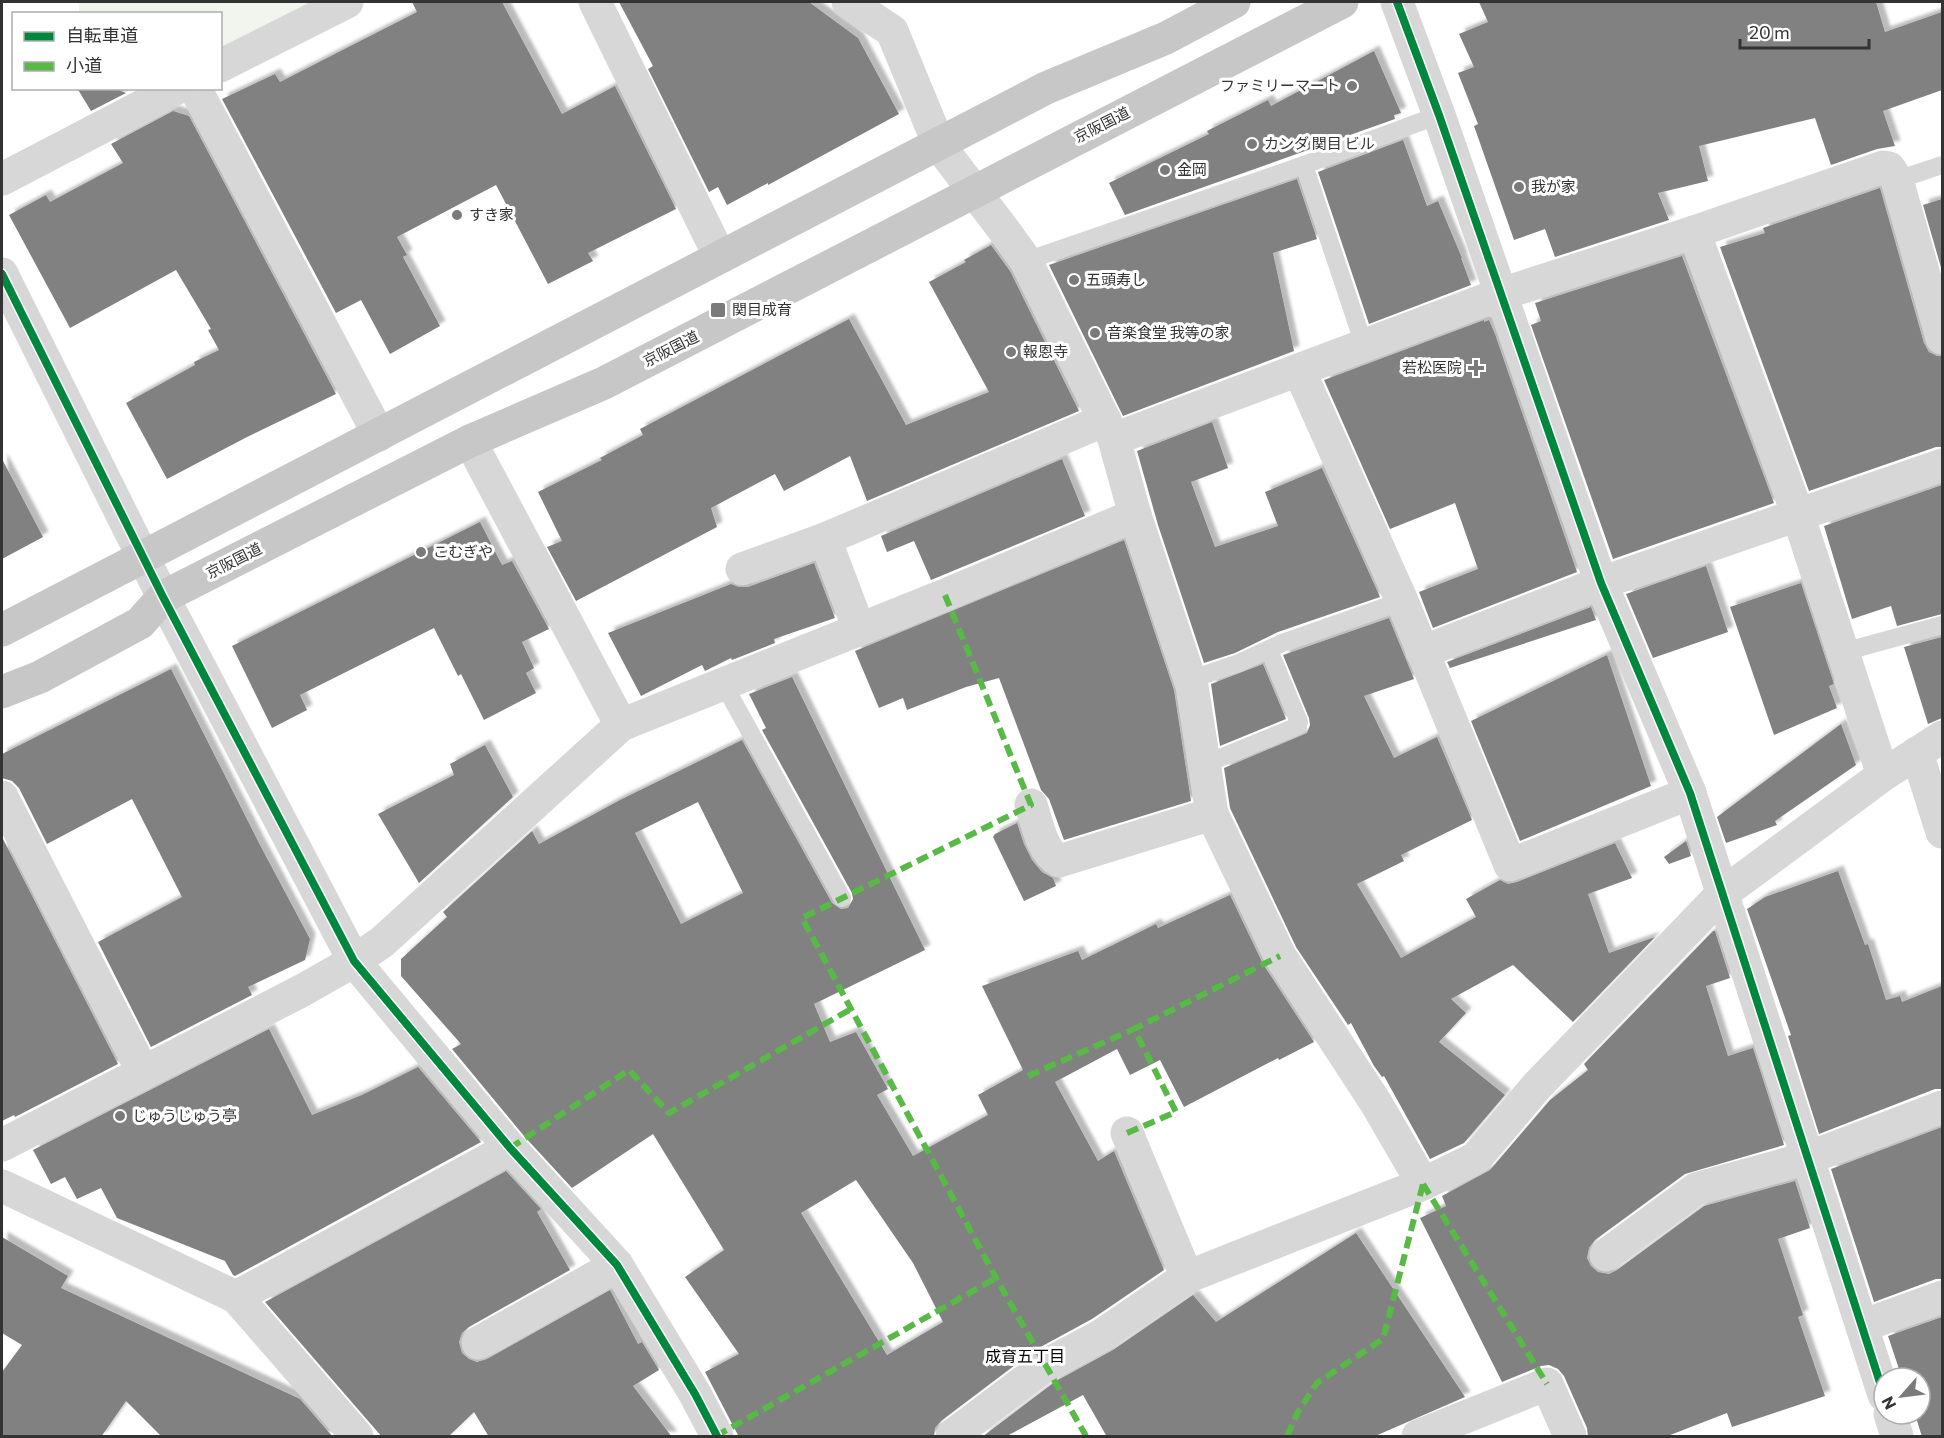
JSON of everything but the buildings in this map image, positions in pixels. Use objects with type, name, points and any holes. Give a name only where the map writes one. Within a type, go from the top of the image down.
[{"type":"highway","points":[[2,630],[1046,88],[1166,38],[1234,2]]},
{"type":"highway","name":"京阪国道","points":[[2,692],[40,677],[140,623],[163,597],[470,441],[604,383],[1342,2]]},
{"type":"street","points":[[222,65],[347,2]]},
{"type":"street","points":[[595,2],[720,256]]},
{"type":"street","points":[[848,2],[892,31],[939,145],[1026,261],[1110,430],[1189,680],[1212,813],[1280,956],[1377,1103],[1423,1184]]},
{"type":"street","points":[[1397,2],[1439,115],[1601,582],[1690,793],[1875,1366]]},
{"type":"street","points":[[2,179],[173,90]]},
{"type":"street","points":[[196,90],[379,435]]},
{"type":"street","points":[[742,569],[1110,430],[1299,370],[1501,294],[1694,232],[1883,167],[1889,168],[1897,180],[1935,282],[1942,338]]},
{"type":"street","points":[[1694,232],[1798,515],[1883,775]]},
{"type":"street","points":[[2,274],[142,557],[354,961],[510,1149],[617,1265],[695,1394],[717,1437]]},
{"type":"street","points":[[1299,370],[1402,601],[1510,865],[1690,793]]},
{"type":"street","points":[[470,441],[621,725]]},
{"type":"street","points":[[1422,652],[1601,582],[1942,465]]},
{"type":"street","points":[[2,1145],[303,990],[354,961],[382,942],[621,725],[1135,515]]},
{"type":"street","points":[[825,539],[860,629]]},
{"type":"street","points":[[952,1437],[1046,1365],[1102,1335],[1188,1277],[1423,1184],[1476,1158],[1536,1086],[1722,894],[1883,775],[1930,745],[1942,832]]},
{"type":"street","points":[[2,798],[143,1072]]},
{"type":"street","points":[[1030,805],[1046,846],[1052,857],[1059,861],[1212,813]]},
{"type":"street","points":[[1606,1255],[1696,1189],[1808,1158],[1942,1107]]},
{"type":"street","points":[[1127,1133],[1188,1277]]},
{"type":"street","points":[[236,1297],[510,1149]]},
{"type":"street","points":[[2,1186],[236,1297],[357,1437]]},
{"type":"street","points":[[478,1342],[617,1265]]},
{"type":"street","points":[[1862,1326],[1942,1298]]},
{"type":"street","points":[[1418,1437],[1547,1384],[1570,1437]]},
{"type":"lane","points":[[1026,261],[1304,165],[1439,115]]},
{"type":"lane","points":[[1304,165],[1364,345]]},
{"type":"lane","points":[[1897,180],[1942,165]]},
{"type":"lane","points":[[1189,680],[1239,663],[1282,643],[1402,601]]},
{"type":"lane","points":[[1842,652],[1942,625]]},
{"type":"lane","points":[[1205,764],[1298,726],[1299,722],[1269,650]]},
{"type":"lane","points":[[723,683],[842,898]]},
{"type":"shaded area","points":[[79,2],[323,2],[222,54],[222,12],[79,12]]},
{"type":"marked path","points":[[945,595],[1031,805],[802,918],[996,1278],[1086,1436]]},
{"type":"marked path","points":[[1127,1133],[1176,1112],[1134,1029],[1280,956]]},
{"type":"marked path","points":[[510,1148],[629,1070],[669,1113],[851,1009]]},
{"type":"marked path","points":[[1028,1076],[1134,1029]]},
{"type":"marked path","points":[[1423,1184],[1547,1384]]},
{"type":"marked path","points":[[1287,1436],[1298,1412],[1317,1383],[1383,1339],[1423,1184]]},
{"type":"marked path","points":[[716,1436],[996,1278]]},
{"type":"cycle path","points":[[1397,2],[1439,115],[1601,583],[1690,793],[1875,1366]]},
{"type":"cycle path","points":[[2,274],[163,597],[354,961],[510,1148],[617,1265],[695,1394],[717,1436]]},
{"type":"place","name":"ファミリーマート","points":[[1352,86]]},
{"type":"place","name":"カンダ 関目 ビル","points":[[1252,144]]},
{"type":"place","name":"金岡","points":[[1165,170]]},
{"type":"place","name":"我が家","points":[[1519,187]]},
{"type":"place","name":"すき家","points":[[457,215]]},
{"type":"place","name":"五頭寿し","points":[[1074,280]]},
{"type":"place","name":"関目成育","points":[[718,310]]},
{"type":"place","name":"音楽食堂 我等の家","points":[[1095,333]]},
{"type":"place","name":"報恩寺","points":[[1011,352]]},
{"type":"place","name":"若松医院","points":[[1476,368]]},
{"type":"place","name":"こむぎや","points":[[421,552]]},
{"type":"place","name":"じゅうじゅう亭","points":[[120,1116]]},
{"type":"district","name":"成育五丁目","points":[[1025,1356]]}]
